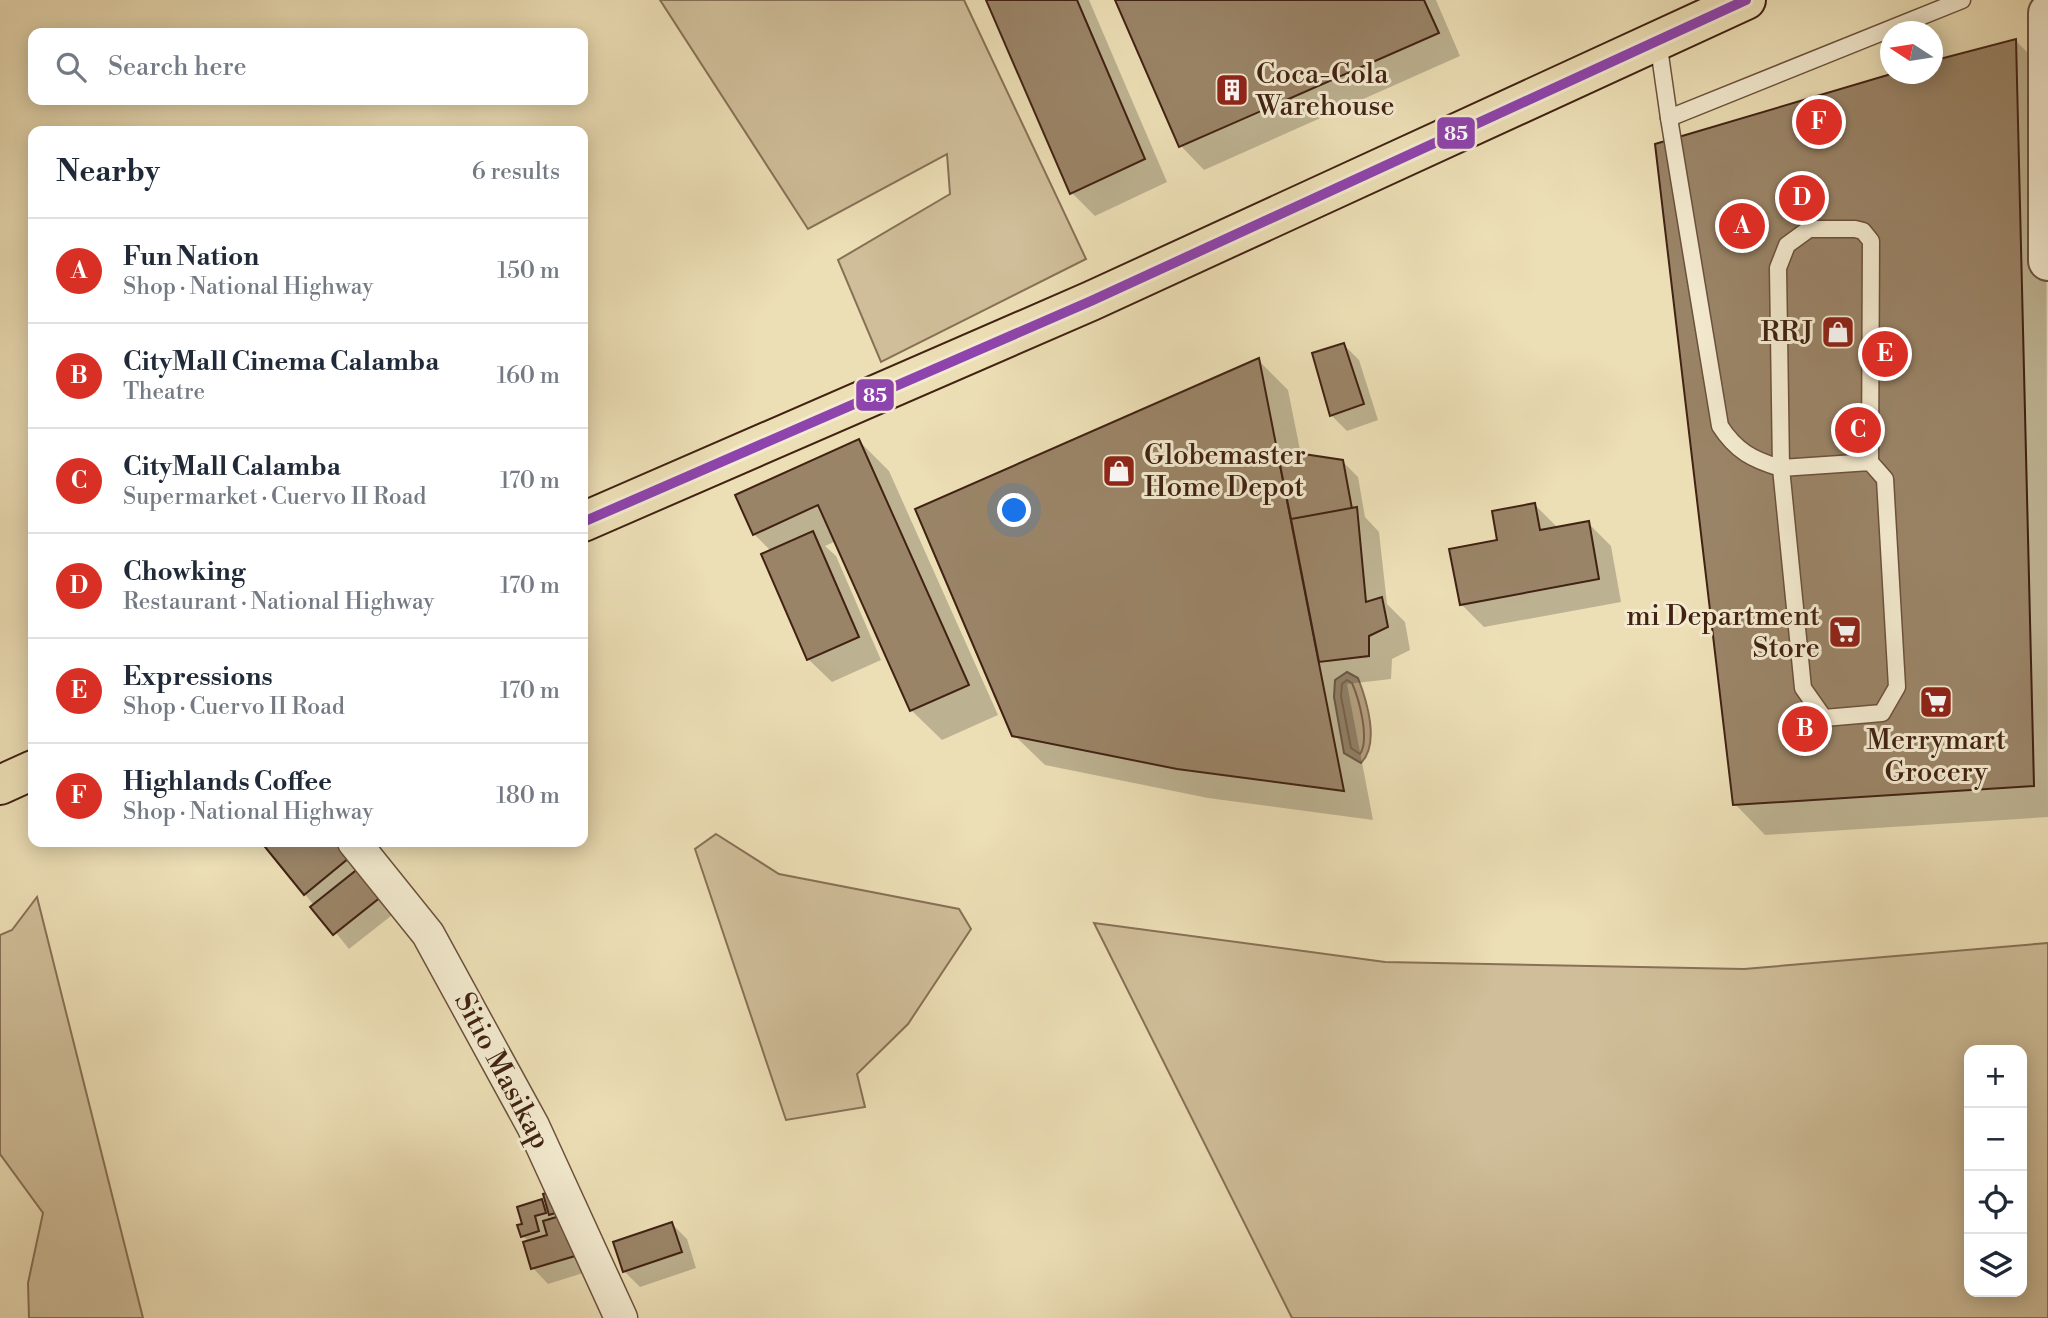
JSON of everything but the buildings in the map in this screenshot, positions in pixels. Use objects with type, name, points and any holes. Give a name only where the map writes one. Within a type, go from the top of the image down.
[{"type":"main road","points":[[588,520],[1103,295],[1746,0]]},
{"type":"main road","points":[[0,785],[28,772]]},
{"type":"street","points":[[2048,13],[2048,261]]},
{"type":"street","name":"Sitio Masikap","points":[[358,847],[428,934],[533,1126],[621,1318]]},
{"type":"lane","points":[[1669,118],[1962,0]]},
{"type":"lane","points":[[1658,40],[1720,426],[1732,445],[1753,460],[1781,468],[1870,462]]},
{"type":"lane","points":[[1809,229],[1863,231],[1871,242],[1870,462],[1885,479],[1897,687],[1882,713],[1825,718],[1803,688],[1781,468],[1778,268],[1787,245],[1809,229]]},
{"type":"shaded area","points":[[660,0],[964,0],[1086,259],[881,362],[838,260],[950,194],[947,154],[808,229]]},
{"type":"shaded area","points":[[716,834],[779,874],[959,909],[971,929],[908,1024],[857,1074],[865,1107],[786,1120],[695,849]]},
{"type":"shaded area","points":[[37,897],[143,1318],[29,1318],[28,1283],[43,1213],[0,1154],[0,935],[12,930]]},
{"type":"shaded area","points":[[1094,923],[1385,962],[1744,969],[2048,943],[2048,1318],[1292,1318]]},
{"type":"water","points":[[1347,672],[1358,678],[1370,722],[1370,745],[1361,763],[1344,753],[1334,697],[1335,680]]},
{"type":"transit line","name":"85","points":[[588,520],[1091,301],[1746,0]]},
{"type":"place","name":"Coca-Cola Warehouse","points":[[1232,90]]},
{"type":"place","name":"Highlands Coffee","points":[[1819,122]]},
{"type":"place","name":"Chowking","points":[[1802,198]]},
{"type":"place","name":"Fun Nation","points":[[1742,226]]},
{"type":"place","name":"RRJ","points":[[1838,332]]},
{"type":"place","name":"Expressions","points":[[1885,354]]},
{"type":"place","name":"CityMall Calamba","points":[[1858,430]]},
{"type":"place","name":"Globemaster Home Depot","points":[[1119,471]]},
{"type":"place","name":"mi Department Store","points":[[1845,632]]},
{"type":"place","name":"Merrymart Grocery","points":[[1936,702]]},
{"type":"place","name":"CityMall Cinema Calamba","points":[[1805,729]]}]
